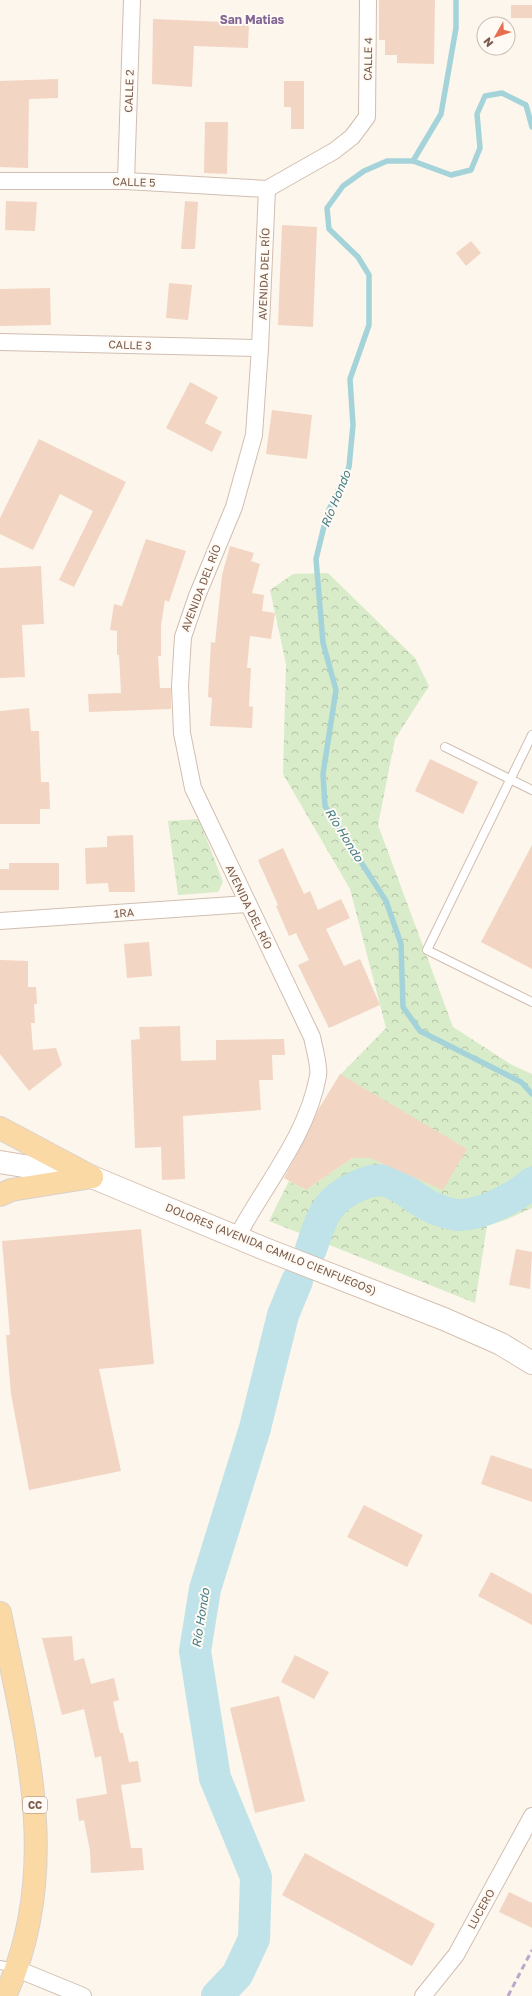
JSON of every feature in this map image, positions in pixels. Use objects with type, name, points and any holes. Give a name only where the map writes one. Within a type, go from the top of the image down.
[{"type":"main road","points":[[0,1128],[92,1177]]},
{"type":"main road","name":"DOLORES (AVENIDA CAMILO CIENFUEGOS)","points":[[0,1162],[92,1177],[237,1236],[265,1249],[444,1319],[501,1344],[532,1363]]},
{"type":"main road","points":[[0,1195],[11,1190],[92,1177]]},
{"type":"main road","name":"CC","points":[[0,1613],[26,1743],[36,1818],[34,1892],[26,1940],[9,1967],[5,1996]]},
{"type":"street","name":"CALLE 2","points":[[126,181],[132,0]]},
{"type":"street","name":"CALLE 4","points":[[267,189],[334,151],[352,137],[367,117],[368,0]]},
{"type":"street","name":"CALLE 5","points":[[0,181],[126,181],[267,189]]},
{"type":"street","name":"AVENIDA DEL RÍO","points":[[237,1236],[298,1134],[311,1104],[319,1074],[312,1037],[193,788],[182,733],[180,686],[183,637],[197,596],[234,507],[254,435],[260,348],[267,189]]},
{"type":"street","name":"CALLE 3","points":[[0,342],[260,348]]},
{"type":"street","name":"1RA","points":[[0,922],[248,904]]},
{"type":"street","name":"LUCERO","points":[[423,1996],[456,1955],[532,1816]]},
{"type":"street","points":[[9,1967],[83,1996]]},
{"type":"lane","points":[[532,735],[427,950],[532,1002]]},
{"type":"lane","points":[[445,747],[532,790]]},
{"type":"green space","points":[[328,573],[415,658],[429,686],[395,739],[378,825],[453,1027],[512,1065],[532,1074],[532,1208],[508,1219],[487,1226],[475,1303],[269,1221],[289,1181],[306,1190],[352,1158],[370,1158],[443,1189],[467,1149],[338,1077],[386,1028],[350,889],[283,774],[286,664],[270,590],[293,574]]},
{"type":"green space","points":[[199,819],[223,882],[218,892],[178,895],[168,821]]},
{"type":"building","points":[[379,0],[435,0],[434,64],[397,63],[397,55],[385,55],[385,40],[379,40]]},
{"type":"building","points":[[511,5],[532,5],[532,18],[516,18],[516,16],[511,16]]},
{"type":"building","points":[[153,19],[249,23],[248,48],[194,46],[192,87],[152,84]]},
{"type":"building","points":[[58,79],[58,98],[29,99],[28,168],[0,167],[0,81]]},
{"type":"building","points":[[284,81],[304,81],[304,129],[291,129],[291,107],[284,107]]},
{"type":"building","points":[[205,122],[228,122],[227,174],[204,173]]},
{"type":"building","points":[[6,201],[37,202],[35,231],[5,230]]},
{"type":"building","points":[[185,201],[198,202],[195,249],[181,249]]},
{"type":"building","points":[[282,225],[317,227],[313,327],[278,325]]},
{"type":"building","points":[[471,241],[481,253],[466,266],[456,253]]},
{"type":"building","points":[[169,283],[192,285],[188,320],[166,318]]},
{"type":"building","points":[[50,288],[51,325],[0,326],[0,289]]},
{"type":"building","points":[[190,382],[218,397],[205,423],[222,432],[212,452],[166,428]]},
{"type":"building","points":[[272,410],[312,415],[307,459],[266,454]]},
{"type":"building","points":[[39,439],[126,482],[74,587],[59,580],[93,511],[60,494],[33,550],[0,534],[0,518]]},
{"type":"building","points":[[146,539],[186,551],[169,602],[165,600],[161,625],[161,656],[158,656],[160,688],[171,688],[171,709],[89,712],[88,694],[121,693],[119,655],[117,655],[117,631],[110,630],[114,604],[122,606]]},
{"type":"building","points":[[230,546],[254,553],[251,561],[260,564],[252,593],[264,595],[262,611],[275,613],[271,639],[250,636],[247,668],[251,668],[249,706],[253,707],[252,728],[210,726],[212,698],[208,697],[211,642],[215,643],[222,575]]},
{"type":"building","points":[[41,566],[44,624],[22,625],[25,677],[0,678],[0,568]]},
{"type":"building","points":[[29,708],[31,731],[39,731],[41,782],[49,782],[50,809],[40,809],[40,824],[0,824],[0,711]]},
{"type":"building","points":[[430,759],[478,782],[463,814],[415,791]]},
{"type":"building","points":[[133,835],[135,892],[109,892],[108,883],[86,884],[85,848],[107,847],[107,836]]},
{"type":"building","points":[[532,845],[532,969],[481,942]]},
{"type":"building","points":[[283,848],[304,894],[310,891],[318,910],[341,899],[350,918],[326,929],[344,966],[360,959],[380,1005],[329,1028],[298,965],[309,960],[296,933],[289,936],[276,906],[278,905],[258,860]]},
{"type":"building","points":[[9,863],[59,863],[59,890],[0,890],[0,869],[9,869]]},
{"type":"building","points":[[149,942],[152,976],[127,978],[124,944]]},
{"type":"building","points":[[0,960],[28,961],[28,987],[36,987],[37,1004],[34,1004],[35,1023],[31,1023],[33,1050],[56,1048],[62,1065],[29,1091],[0,1054]]},
{"type":"building","points":[[180,1026],[181,1061],[216,1060],[216,1040],[284,1039],[285,1055],[272,1055],[273,1080],[259,1080],[261,1110],[183,1116],[185,1179],[162,1180],[161,1147],[135,1148],[131,1040],[140,1039],[139,1027]]},
{"type":"building","points":[[340,1074],[467,1149],[443,1190],[370,1158],[352,1158],[306,1190],[284,1178],[303,1143],[318,1110]]},
{"type":"building","points":[[141,1229],[154,1364],[99,1369],[121,1471],[29,1490],[11,1394],[6,1335],[10,1335],[2,1241]]},
{"type":"building","points":[[516,1249],[532,1252],[530,1289],[509,1285]]},
{"type":"building","points":[[491,1455],[532,1469],[532,1502],[481,1484]]},
{"type":"building","points":[[364,1505],[423,1535],[407,1567],[347,1537]]},
{"type":"building","points":[[491,1572],[532,1594],[532,1625],[478,1596]]},
{"type":"building","points":[[72,1636],[74,1661],[84,1658],[91,1684],[114,1678],[119,1700],[113,1702],[120,1733],[123,1733],[129,1762],[138,1761],[141,1782],[121,1785],[131,1848],[142,1848],[144,1870],[91,1873],[90,1851],[84,1820],[79,1821],[76,1799],[107,1794],[101,1756],[95,1758],[84,1709],[62,1715],[42,1638]]},
{"type":"building","points":[[295,1655],[329,1672],[314,1699],[281,1682]]},
{"type":"building","points":[[279,1696],[305,1801],[255,1813],[230,1708]]},
{"type":"building","points":[[305,1853],[435,1924],[412,1966],[282,1895]]},
{"type":"building","points":[[509,1892],[532,1903],[532,1928],[499,1912]]},
{"type":"waterway","points":[[413,161],[441,114],[456,28],[456,0]]},
{"type":"waterway","name":"Río Hondo","points":[[532,127],[526,105],[502,93],[485,96],[477,114],[480,148],[471,170],[451,175],[413,161],[387,161],[364,171],[343,186],[327,208],[329,229],[358,257],[369,275],[369,325],[350,379],[353,425],[349,467],[327,514],[316,559],[323,643],[336,690],[323,774],[325,806],[386,901],[401,944],[403,1007],[420,1031],[521,1082],[532,1094]]},
{"type":"waterway","name":"Río Hondo","points":[[311,1249],[321,1222],[329,1207],[341,1196],[357,1186],[366,1183],[382,1180],[390,1182],[429,1206],[444,1212],[458,1215],[477,1212],[498,1205],[508,1200],[532,1183]]},
{"type":"waterway","name":"Río Hondo","points":[[217,1996],[237,1975],[254,1939],[256,1877],[215,1778],[195,1651],[205,1589],[255,1428],[283,1315],[297,1281]]},
{"type":"railway","points":[[508,1996],[532,1950]]},
{"type":"district","name":"San Matias","points":[[252,20]]}]
